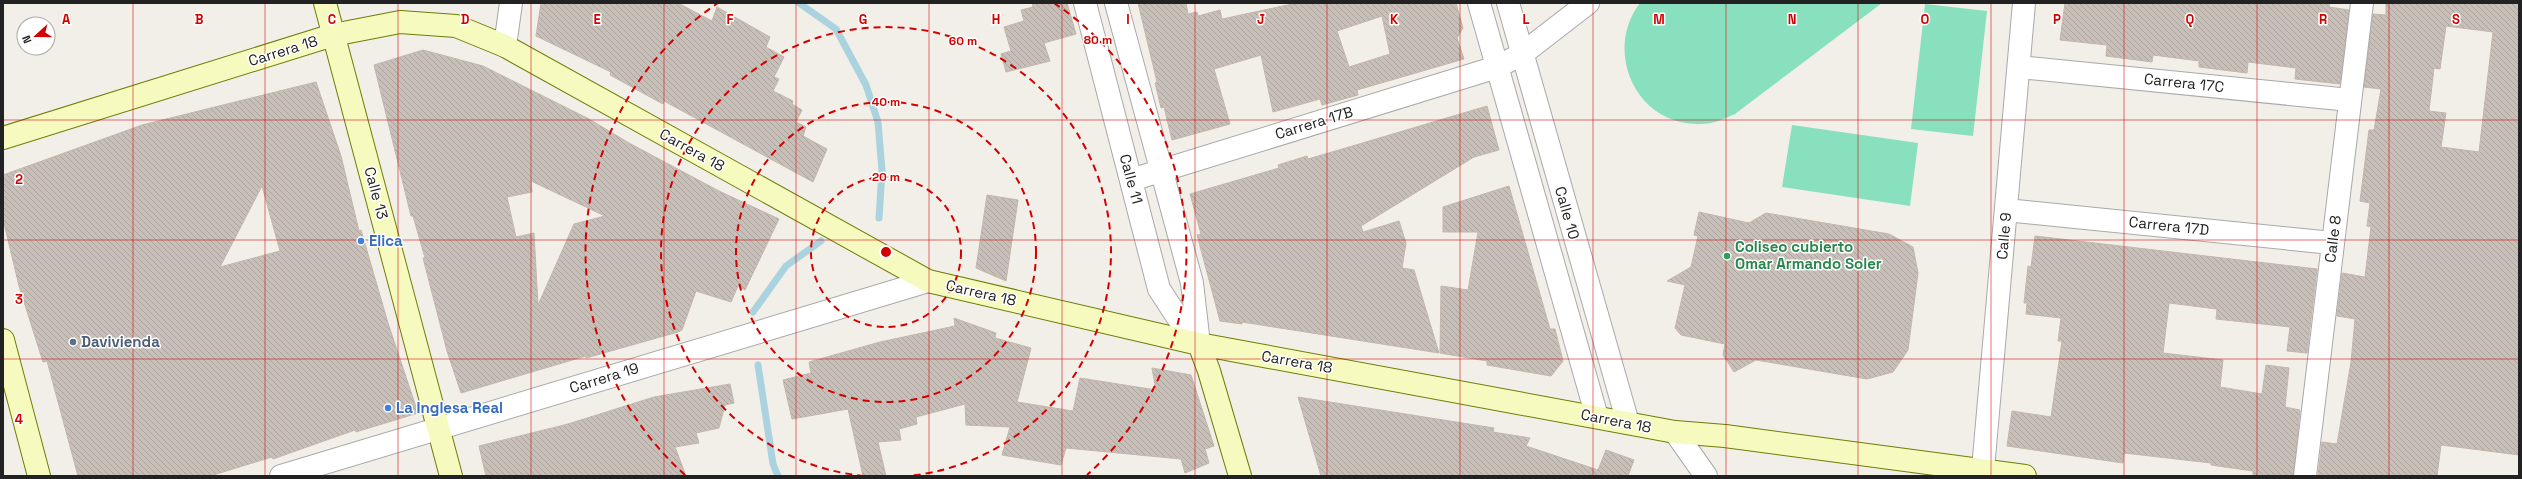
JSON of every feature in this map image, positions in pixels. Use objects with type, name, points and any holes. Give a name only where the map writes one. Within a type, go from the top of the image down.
[{"type":"street","name":"Calle 13","points":[[325,3],[451,476]]},
{"type":"street","points":[[505,46],[511,3]]},
{"type":"street","name":"Calle 11","points":[[1085,3],[1159,289],[1178,318],[1199,344]]},
{"type":"street","name":"Calle 11","points":[[1116,3],[1192,283],[1199,344],[1210,371],[1240,476]]},
{"type":"street","name":"Calle 10","points":[[1479,3],[1597,417]]},
{"type":"street","name":"Calle 10","points":[[1508,3],[1628,423]]},
{"type":"street","name":"Carrera 17B","points":[[1131,180],[1497,67],[1522,54],[1588,3]]},
{"type":"street","name":"Calle 9","points":[[1983,469],[2024,3]]},
{"type":"street","name":"Calle 8","points":[[2305,476],[2362,3]]},
{"type":"street","name":"Carrera 18","points":[[3,138],[333,35],[400,22],[456,26],[505,46],[928,281],[1199,344],[1675,432],[1726,436],[1983,469],[2025,476]]},
{"type":"street","name":"Carrera 17C","points":[[2019,66],[2350,100]]},
{"type":"street","name":"Carrera 17D","points":[[2006,210],[2332,243]]},
{"type":"street","name":"Carrera 19","points":[[281,476],[928,281]]},
{"type":"street","points":[[3,340],[39,476]]},
{"type":"street","points":[[1675,432],[1706,476]]},
{"type":"green space","points":[[1640,3],[1882,3],[1735,114],[1714,122],[1700,124],[1678,121],[1658,113],[1643,99],[1632,82],[1626,63],[1625,42],[1629,22]]},
{"type":"green space","points":[[1925,4],[1987,11],[1973,136],[1911,129]]},
{"type":"green space","points":[[1792,125],[1918,143],[1910,206],[1782,187]]},
{"type":"building","points":[[541,3],[678,3],[712,21],[717,7],[770,37],[766,47],[784,57],[774,77],[779,79],[773,91],[793,101],[792,104],[802,110],[796,122],[806,127],[803,136],[827,149],[813,182],[664,101],[663,104],[610,75],[611,72],[536,36]]},
{"type":"building","points":[[1032,3],[1067,3],[1076,34],[1044,43],[1050,61],[1006,72],[1001,54],[1011,51],[1004,27],[1024,21],[1021,10],[1033,7]]},
{"type":"building","points":[[1138,3],[1186,3],[1188,14],[1197,12],[1198,16],[1220,10],[1222,19],[1297,3],[1456,3],[1463,28],[1457,38],[1464,59],[1357,90],[1358,95],[1322,105],[1320,99],[1273,112],[1261,55],[1214,69],[1230,124],[1172,140],[1164,107],[1161,108],[1155,83],[1157,82]],"holes":[[[1382,16],[1390,54],[1349,67],[1337,31]]]},
{"type":"building","points":[[2065,3],[2330,3],[2329,7],[2349,10],[2340,84],[2295,79],[2296,68],[2248,62],[2247,73],[2199,67],[2199,61],[2153,55],[2152,62],[2106,56],[2107,45],[2060,40]]},
{"type":"building","points":[[2386,3],[2519,3],[2519,455],[2441,445],[2437,476],[2318,476],[2322,442],[2337,444],[2351,362],[2355,319],[2337,316],[2342,273],[2365,277],[2371,227],[2367,226],[2370,203],[2360,201],[2369,130],[2374,130],[2381,89],[2364,87],[2373,14],[2386,15]],"holes":[[[2446,26],[2493,32],[2479,152],[2441,147],[2446,113],[2429,111],[2434,68],[2440,69]]]},
{"type":"building","points":[[423,50],[483,66],[589,119],[629,143],[719,191],[779,219],[745,290],[738,286],[731,302],[696,291],[682,330],[678,332],[586,358],[586,356],[461,393],[447,351],[423,258],[425,258],[413,216],[411,216],[374,65]],"holes":[[[531,181],[605,216],[574,224],[538,305],[534,233],[516,237],[507,197],[532,192]]]},
{"type":"building","points":[[316,82],[341,156],[359,231],[361,230],[388,323],[418,413],[356,432],[355,430],[273,459],[272,457],[210,476],[78,476],[47,361],[43,362],[19,286],[3,219],[3,175],[142,125]],"holes":[[[262,186],[280,251],[220,267]]]},
{"type":"building","points":[[1487,106],[1499,150],[1474,157],[1361,226],[1363,232],[1399,221],[1406,243],[1402,268],[1414,270],[1439,353],[1242,322],[1242,324],[1220,321],[1197,235],[1201,234],[1190,194],[1279,168],[1278,165],[1307,156],[1308,159]]},
{"type":"building","points":[[1509,186],[1550,329],[1555,329],[1563,361],[1551,376],[1487,365],[1487,361],[1440,353],[1441,286],[1468,290],[1478,232],[1443,232],[1443,207]]},
{"type":"building","points":[[987,195],[1018,200],[1006,281],[976,268]]},
{"type":"building","points":[[1699,212],[1749,223],[1766,213],[1889,234],[1913,247],[1918,273],[1908,350],[1893,372],[1867,379],[1756,360],[1734,372],[1723,355],[1725,344],[1681,335],[1675,328],[1685,285],[1667,281],[1691,267],[1698,236],[1694,235]]},
{"type":"building","points":[[2035,236],[2317,269],[2307,353],[2287,351],[2290,327],[2216,319],[2217,309],[2169,303],[2163,353],[2223,360],[2220,387],[2262,394],[2266,365],[2289,368],[2285,407],[2300,410],[2293,476],[2253,476],[2253,471],[2211,465],[2211,463],[2124,453],[2123,463],[2007,446],[2012,411],[2051,417],[2062,341],[2058,341],[2061,318],[2026,314],[2027,303],[2024,303],[2028,266],[2031,267]]},
{"type":"building","points":[[954,318],[996,333],[995,338],[1031,348],[1017,402],[1073,411],[1080,378],[1156,390],[1152,368],[1191,375],[1214,446],[1205,449],[1209,463],[1185,473],[1181,459],[1066,448],[1061,465],[1002,455],[1010,427],[966,425],[965,404],[916,417],[917,424],[899,429],[901,440],[878,442],[886,476],[863,476],[848,409],[792,419],[783,380],[811,373],[809,362],[880,342],[955,326]]},
{"type":"building","points":[[730,384],[734,403],[725,405],[719,428],[696,433],[699,443],[675,447],[686,476],[486,476],[479,446],[568,424],[654,397]]},
{"type":"building","points":[[1298,397],[1494,428],[1493,432],[1530,438],[1526,446],[1598,470],[1606,450],[1634,460],[1628,476],[1321,476]]},
{"type":"waterway","points":[[799,3],[836,29],[866,85],[878,122],[882,171],[879,218]]},
{"type":"waterway","points":[[753,312],[786,266],[821,241]]},
{"type":"waterway","points":[[758,365],[773,464],[778,476]]},
{"type":"place","name":"Elica","points":[[361,241]]},
{"type":"place","name":"Coliseo cubierto Omar Armando Soler","points":[[1727,256]]},
{"type":"place","name":"Davivienda","points":[[73,342]]},
{"type":"place","name":"La Inglesa Real","points":[[388,408]]}]
